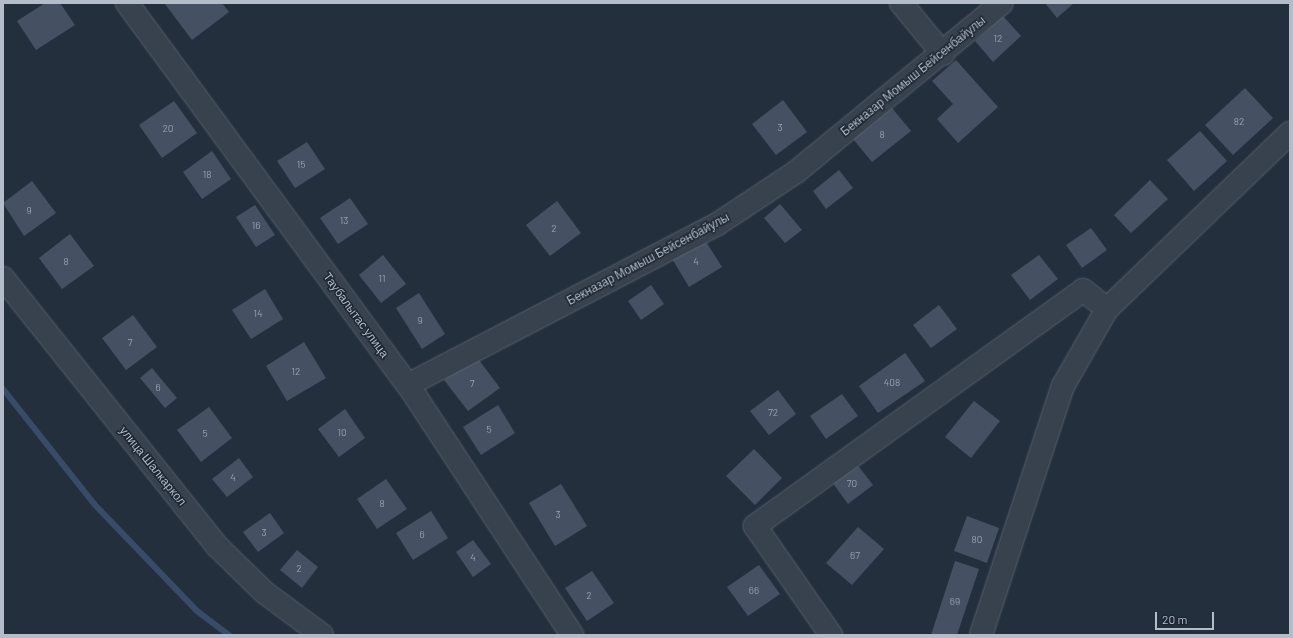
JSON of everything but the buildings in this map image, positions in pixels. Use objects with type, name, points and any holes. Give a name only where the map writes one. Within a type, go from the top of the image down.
[{"type":"street","name":"Таубалытас улица","points":[[127,3],[408,385],[572,635]]},
{"type":"street","points":[[901,3],[943,54]]},
{"type":"street","name":"Бекназар Момыш Бейсенбайулы","points":[[408,385],[716,225],[796,172],[943,54],[1002,3]]},
{"type":"street","points":[[981,635],[1063,386],[1107,309],[1290,133]]},
{"type":"street","name":"улица Шалкаркол","points":[[3,278],[217,546],[264,592],[322,635]]},
{"type":"street","points":[[831,635],[755,526],[1083,290],[1107,309]]},
{"type":"waterway","points":[[3,389],[95,505],[197,611],[229,635]]}]
